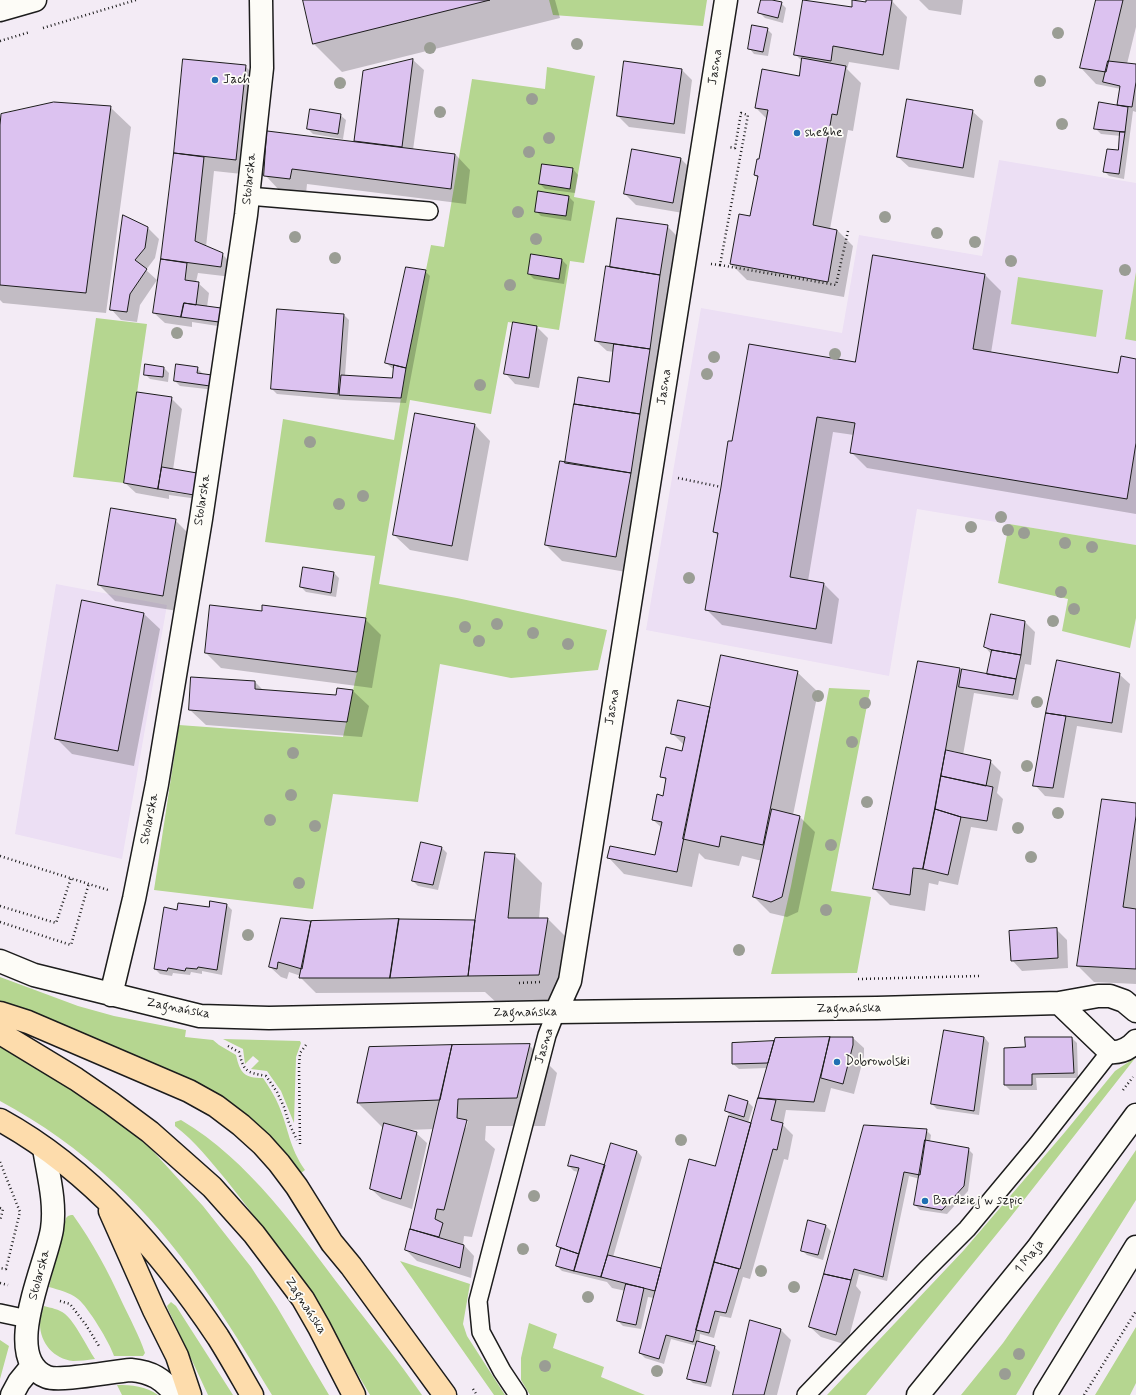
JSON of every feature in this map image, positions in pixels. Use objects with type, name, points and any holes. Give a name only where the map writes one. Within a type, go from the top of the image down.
[{"type":"main road","points":[[0,1013],[28,1022],[188,1091],[216,1106],[241,1125],[279,1162],[297,1187],[332,1243],[445,1395]]},
{"type":"main road","name":"Zagnańska","points":[[0,1033],[76,1079],[111,1103],[150,1132],[212,1187],[254,1234],[303,1299],[354,1395]]},
{"type":"main road","points":[[0,1120],[44,1148],[73,1170],[104,1197],[157,1255],[186,1293],[218,1338],[252,1395]]},
{"type":"main road","points":[[104,1197],[154,1310],[177,1356],[190,1395]]},
{"type":"street","points":[[0,10],[35,0]]},
{"type":"street","name":"Stolarska","points":[[111,995],[134,899],[157,784],[201,518],[248,196],[262,68],[261,0]]},
{"type":"street","name":"Jasna","points":[[556,1012],[570,981],[726,0]]},
{"type":"street","name":"Zagnańska","points":[[0,961],[34,975],[200,1016],[269,1018],[556,1012],[863,1009],[1059,1003],[1098,996],[1110,996],[1124,1001],[1136,1011]]},
{"type":"street","points":[[1059,1003],[1110,1052],[1122,1052],[1132,1046],[1136,1041]]},
{"type":"street","name":"1 Maja","points":[[918,1395],[1037,1249],[1136,1115]]},
{"type":"street","name":"Stolarska","points":[[32,1366],[26,1351],[28,1319],[52,1230],[53,1213],[52,1193],[44,1148]]},
{"type":"street","points":[[1045,1395],[1136,1247]]},
{"type":"street","points":[[12,1395],[19,1382],[32,1366],[49,1378],[131,1370],[140,1371],[160,1378],[176,1395]]},
{"type":"lane","points":[[248,196],[429,211]]},
{"type":"lane","name":"Jasna","points":[[518,1395],[502,1371],[481,1332],[478,1301],[547,1035],[556,1012]]},
{"type":"lane","points":[[806,1395],[967,1229],[1037,1145],[1110,1052]]},
{"type":"lane","points":[[0,1313],[28,1319]]},
{"type":"path","points":[[38,30],[136,0]]},
{"type":"path","points":[[0,41],[30,32]]},
{"type":"path","points":[[720,265],[748,114],[741,113],[735,148],[723,146]]},
{"type":"path","points":[[708,263],[836,285],[848,231]]},
{"type":"path","points":[[672,477],[720,486]]},
{"type":"path","points":[[0,856],[110,890]]},
{"type":"path","points":[[0,906],[56,924],[71,878]]},
{"type":"path","points":[[0,922],[71,945],[89,883]]},
{"type":"path","points":[[300,1145],[299,1066],[300,1052],[307,1043]]},
{"type":"path","points":[[0,1162],[20,1212],[6,1269],[0,1268]]},
{"type":"path","points":[[0,1208],[3,1209],[0,1221]]},
{"type":"path","points":[[58,1300],[70,1304],[86,1325],[102,1351]]},
{"type":"path","points":[[1084,1395],[1136,1311]]},
{"type":"shaded area","points":[[999,160],[1136,183],[1136,545],[917,509],[889,676],[646,630],[701,308],[842,333],[859,235],[982,256]]},
{"type":"shaded area","points":[[56,584],[167,605],[122,859],[15,834]]},
{"type":"green space","points":[[549,0],[707,0],[703,26],[553,15]]},
{"type":"green space","points":[[547,67],[595,76],[574,197],[595,201],[584,263],[570,261],[559,330],[508,322],[491,414],[410,400],[379,584],[457,598],[607,630],[598,670],[511,678],[440,664],[418,802],[333,794],[313,909],[154,890],[179,725],[343,737],[357,672],[375,556],[265,542],[283,419],[394,440],[406,368],[431,245],[444,247],[472,79],[545,89]]},
{"type":"green space","points":[[1136,272],[1136,341],[1125,339]]},
{"type":"green space","points":[[1018,277],[1103,290],[1096,337],[1011,324]]},
{"type":"green space","points":[[96,318],[147,324],[124,483],[73,477]]},
{"type":"green space","points":[[1009,524],[1136,545],[1136,618],[1130,648],[1062,631],[1068,599],[998,583]]},
{"type":"green space","points":[[829,688],[870,690],[831,891],[871,897],[857,973],[771,974],[791,886]]},
{"type":"green space","points":[[0,977],[78,1006],[114,1016],[186,1030],[185,1037],[213,1040],[236,1055],[239,1066],[244,1073],[251,1077],[263,1078],[277,1102],[292,1146],[305,1170],[301,1173],[282,1152],[251,1124],[0,1005]]},
{"type":"green space","points":[[223,1039],[300,1041],[301,1043],[296,1057],[294,1123],[281,1091],[267,1071],[251,1069],[259,1061],[253,1056],[245,1064],[243,1049]]},
{"type":"green space","points":[[0,1043],[46,1069],[122,1124],[151,1149],[203,1206],[251,1267],[277,1307],[329,1395],[272,1395],[219,1310],[200,1283],[159,1230],[137,1205],[100,1170],[73,1148],[30,1118],[0,1101]]},
{"type":"green space","points":[[1136,1057],[1009,1219],[866,1395],[827,1395],[964,1250],[1115,1071]]},
{"type":"green space","points":[[181,1120],[229,1155],[271,1198],[309,1245],[422,1395],[370,1395],[303,1285],[266,1232],[209,1159],[175,1126],[175,1122]]},
{"type":"green space","points":[[1136,1150],[1136,1200],[1016,1395],[961,1395],[1003,1343]]},
{"type":"green space","points":[[73,1215],[106,1268],[140,1340],[145,1353],[143,1356],[114,1356],[98,1326],[82,1303],[71,1295],[49,1287],[66,1218]]},
{"type":"green space","points":[[400,1261],[470,1284],[463,1324],[467,1336],[505,1395],[494,1395]]},
{"type":"green space","points":[[171,1302],[176,1306],[233,1395],[208,1395],[168,1309],[167,1306]]},
{"type":"green space","points":[[44,1306],[60,1311],[69,1318],[95,1359],[76,1361],[66,1360],[49,1349],[42,1338],[40,1324]]},
{"type":"green space","points":[[529,1323],[557,1334],[553,1348],[604,1367],[601,1377],[645,1395],[530,1395],[521,1380],[521,1358]]},
{"type":"green space","points":[[1136,1327],[1136,1383],[1130,1395],[1095,1395]]},
{"type":"green space","points":[[0,1340],[9,1346],[0,1379]]},
{"type":"green space","points":[[117,1385],[139,1387],[158,1395],[122,1395]]},
{"type":"building","points":[[303,0],[490,0],[313,44]]},
{"type":"building","points":[[761,0],[782,2],[778,18],[758,13]]},
{"type":"building","points":[[803,0],[852,7],[852,0],[866,2],[866,0],[892,0],[883,55],[833,46],[831,61],[794,55]]},
{"type":"building","points":[[1096,0],[1123,0],[1106,72],[1080,68]]},
{"type":"building","points":[[752,25],[768,28],[763,52],[748,49]]},
{"type":"building","points":[[802,58],[846,66],[837,115],[832,114],[813,225],[837,230],[828,282],[730,264],[739,214],[750,216],[758,176],[754,175],[757,159],[759,159],[768,110],[755,108],[762,69],[799,76]]},
{"type":"building","points":[[183,59],[246,65],[236,160],[174,153]]},
{"type":"building","points":[[413,59],[402,147],[354,141],[363,71]]},
{"type":"building","points":[[624,61],[682,69],[674,124],[617,116]]},
{"type":"building","points":[[1108,61],[1136,64],[1136,82],[1132,107],[1117,105],[1120,86],[1103,82]]},
{"type":"building","points":[[907,99],[973,110],[963,168],[897,157]]},
{"type":"building","points":[[54,102],[111,106],[86,293],[0,285],[1,114]]},
{"type":"building","points":[[1099,102],[1128,107],[1125,132],[1094,129]]},
{"type":"building","points":[[310,109],[341,114],[338,134],[307,129]]},
{"type":"building","points":[[267,131],[455,154],[451,189],[292,169],[290,179],[264,176]]},
{"type":"building","points":[[1120,132],[1125,132],[1119,174],[1103,172],[1107,149],[1118,150]]},
{"type":"building","points":[[632,149],[681,158],[673,203],[624,194]]},
{"type":"building","points":[[174,153],[204,157],[195,241],[223,253],[221,267],[161,259]]},
{"type":"building","points":[[542,164],[573,168],[570,189],[539,184]]},
{"type":"building","points":[[538,191],[569,196],[566,216],[535,212]]},
{"type":"building","points":[[123,215],[148,227],[145,248],[135,260],[147,269],[130,294],[127,312],[110,310]]},
{"type":"building","points":[[617,218],[668,225],[660,275],[610,267]]},
{"type":"building","points":[[531,254],[562,259],[559,279],[528,274]]},
{"type":"building","points":[[873,255],[985,274],[973,349],[1118,373],[1121,356],[1136,359],[1136,443],[1127,499],[850,453],[855,423],[817,417],[790,577],[824,583],[816,629],[705,610],[718,533],[713,532],[728,441],[732,441],[749,344],[855,362]]},
{"type":"building","points":[[161,259],[187,263],[185,280],[199,282],[196,305],[184,303],[181,317],[153,313]]},
{"type":"building","points":[[606,266],[660,275],[650,349],[595,341]]},
{"type":"building","points":[[406,267],[426,270],[406,368],[385,363]]},
{"type":"building","points":[[184,303],[221,308],[219,322],[181,317]]},
{"type":"building","points":[[277,309],[344,314],[338,394],[271,389]]},
{"type":"building","points":[[513,322],[537,326],[529,378],[504,374]]},
{"type":"building","points":[[614,344],[650,349],[640,414],[574,404],[578,377],[609,382]]},
{"type":"building","points":[[145,364],[164,367],[163,377],[144,375]]},
{"type":"building","points":[[176,364],[198,367],[197,373],[212,375],[210,386],[174,381]]},
{"type":"building","points":[[394,365],[406,368],[401,398],[339,395],[341,375],[392,378]]},
{"type":"building","points":[[137,392],[172,397],[158,489],[124,483]]},
{"type":"building","points":[[574,404],[640,414],[631,473],[565,463]]},
{"type":"building","points":[[415,413],[475,424],[452,546],[393,535]]},
{"type":"building","points":[[560,461],[631,473],[616,557],[545,545]]},
{"type":"building","points":[[162,467],[197,473],[194,495],[158,489]]},
{"type":"building","points":[[111,508],[176,519],[163,596],[98,585]]},
{"type":"building","points":[[303,567],[334,572],[331,593],[300,587]]},
{"type":"building","points":[[82,600],[144,613],[118,751],[55,739]]},
{"type":"building","points":[[210,605],[262,611],[262,605],[366,618],[357,672],[205,653]]},
{"type":"building","points":[[991,614],[1025,621],[1021,655],[992,650],[984,647]]},
{"type":"building","points":[[992,650],[1021,655],[1016,679],[987,674]]},
{"type":"building","points":[[721,655],[798,671],[763,845],[721,836],[719,847],[683,839]]},
{"type":"building","points":[[1057,660],[1120,673],[1112,723],[1046,713]]},
{"type":"building","points":[[918,661],[960,668],[923,869],[913,868],[910,895],[873,889]]},
{"type":"building","points":[[962,669],[1016,679],[1013,695],[959,687]]},
{"type":"building","points":[[191,677],[255,681],[255,689],[336,695],[337,688],[353,690],[347,722],[189,710]]},
{"type":"building","points":[[678,700],[710,707],[677,872],[607,858],[610,846],[655,855],[662,822],[652,820],[657,794],[663,796],[666,778],[660,777],[666,747],[682,751],[685,737],[671,734]]},
{"type":"building","points":[[1046,713],[1066,716],[1053,788],[1033,786]]},
{"type":"building","points":[[946,750],[991,760],[986,786],[941,776]]},
{"type":"building","points":[[941,776],[993,787],[987,821],[961,817],[935,809]]},
{"type":"building","points":[[1102,799],[1136,803],[1136,816],[1123,907],[1136,909],[1136,969],[1077,966]]},
{"type":"building","points":[[772,809],[800,816],[782,897],[771,902],[753,897]]},
{"type":"building","points":[[935,809],[961,817],[948,875],[923,869]]},
{"type":"building","points":[[421,842],[442,847],[433,885],[412,881]]},
{"type":"building","points":[[485,852],[515,854],[508,918],[548,918],[539,975],[468,976]]},
{"type":"building","points":[[210,901],[227,904],[217,970],[198,967],[197,969],[186,968],[185,971],[168,968],[167,971],[154,969],[164,907],[177,910],[178,903],[209,907]]},
{"type":"building","points":[[281,918],[311,921],[302,969],[278,962],[277,969],[269,967]]},
{"type":"building","points":[[399,919],[475,920],[468,976],[390,978]]},
{"type":"building","points":[[399,919],[390,978],[299,978],[311,921]]},
{"type":"building","points":[[1057,928],[1058,958],[1011,961],[1009,931]]},
{"type":"building","points":[[944,1030],[984,1037],[974,1111],[931,1104]]},
{"type":"building","points":[[830,1037],[814,1102],[758,1098],[775,1038]]},
{"type":"building","name":"Dobrowolski","points":[[830,1037],[853,1037],[853,1045],[843,1084],[821,1078]]},
{"type":"building","points":[[1025,1037],[1072,1037],[1074,1073],[1032,1074],[1032,1085],[1004,1085],[1004,1048],[1025,1047]]},
{"type":"building","points":[[774,1041],[768,1063],[732,1064],[732,1043]]},
{"type":"building","points":[[530,1044],[517,1098],[458,1099],[457,1118],[467,1120],[444,1210],[437,1209],[435,1219],[443,1223],[439,1237],[410,1229],[452,1045]]},
{"type":"building","points":[[452,1045],[440,1100],[357,1103],[369,1047]]},
{"type":"building","points":[[729,1095],[748,1101],[744,1117],[725,1111]]},
{"type":"building","points":[[758,1098],[776,1100],[771,1120],[783,1123],[777,1150],[773,1149],[740,1269],[714,1262]]},
{"type":"building","points":[[729,1116],[751,1123],[693,1342],[666,1335],[659,1359],[639,1353],[689,1159],[715,1166]]},
{"type":"building","points":[[384,1123],[417,1132],[401,1199],[370,1189]]},
{"type":"building","points":[[864,1125],[927,1129],[920,1175],[904,1172],[883,1277],[854,1269],[851,1280],[824,1274]]},
{"type":"building","points":[[925,1140],[969,1148],[964,1186],[942,1210],[914,1205]]},
{"type":"building","points":[[611,1143],[637,1151],[601,1277],[574,1271]]},
{"type":"building","points":[[571,1155],[605,1165],[579,1254],[556,1246],[579,1168],[568,1166]]},
{"type":"building","points":[[808,1220],[826,1225],[818,1255],[801,1251]]},
{"type":"building","points":[[410,1229],[464,1245],[460,1268],[405,1250]]},
{"type":"building","points":[[561,1248],[579,1254],[574,1271],[556,1266]]},
{"type":"building","points":[[608,1255],[661,1268],[655,1291],[601,1277]]},
{"type":"building","points":[[714,1262],[739,1269],[726,1313],[715,1311],[709,1333],[696,1330]]},
{"type":"building","points":[[824,1274],[851,1280],[836,1335],[809,1327]]},
{"type":"building","points":[[626,1284],[644,1288],[636,1325],[617,1321]]},
{"type":"building","points":[[750,1320],[781,1329],[764,1395],[733,1395]]},
{"type":"building","points":[[697,1341],[715,1346],[706,1383],[687,1379]]},
{"type":"place","name":"Jach","points":[[215,80]]},
{"type":"place","name":"she&he","points":[[797,133]]},
{"type":"place","name":"Dobrowolski","points":[[837,1062]]},
{"type":"place","name":"Bardziej w szpic","points":[[925,1201]]}]
